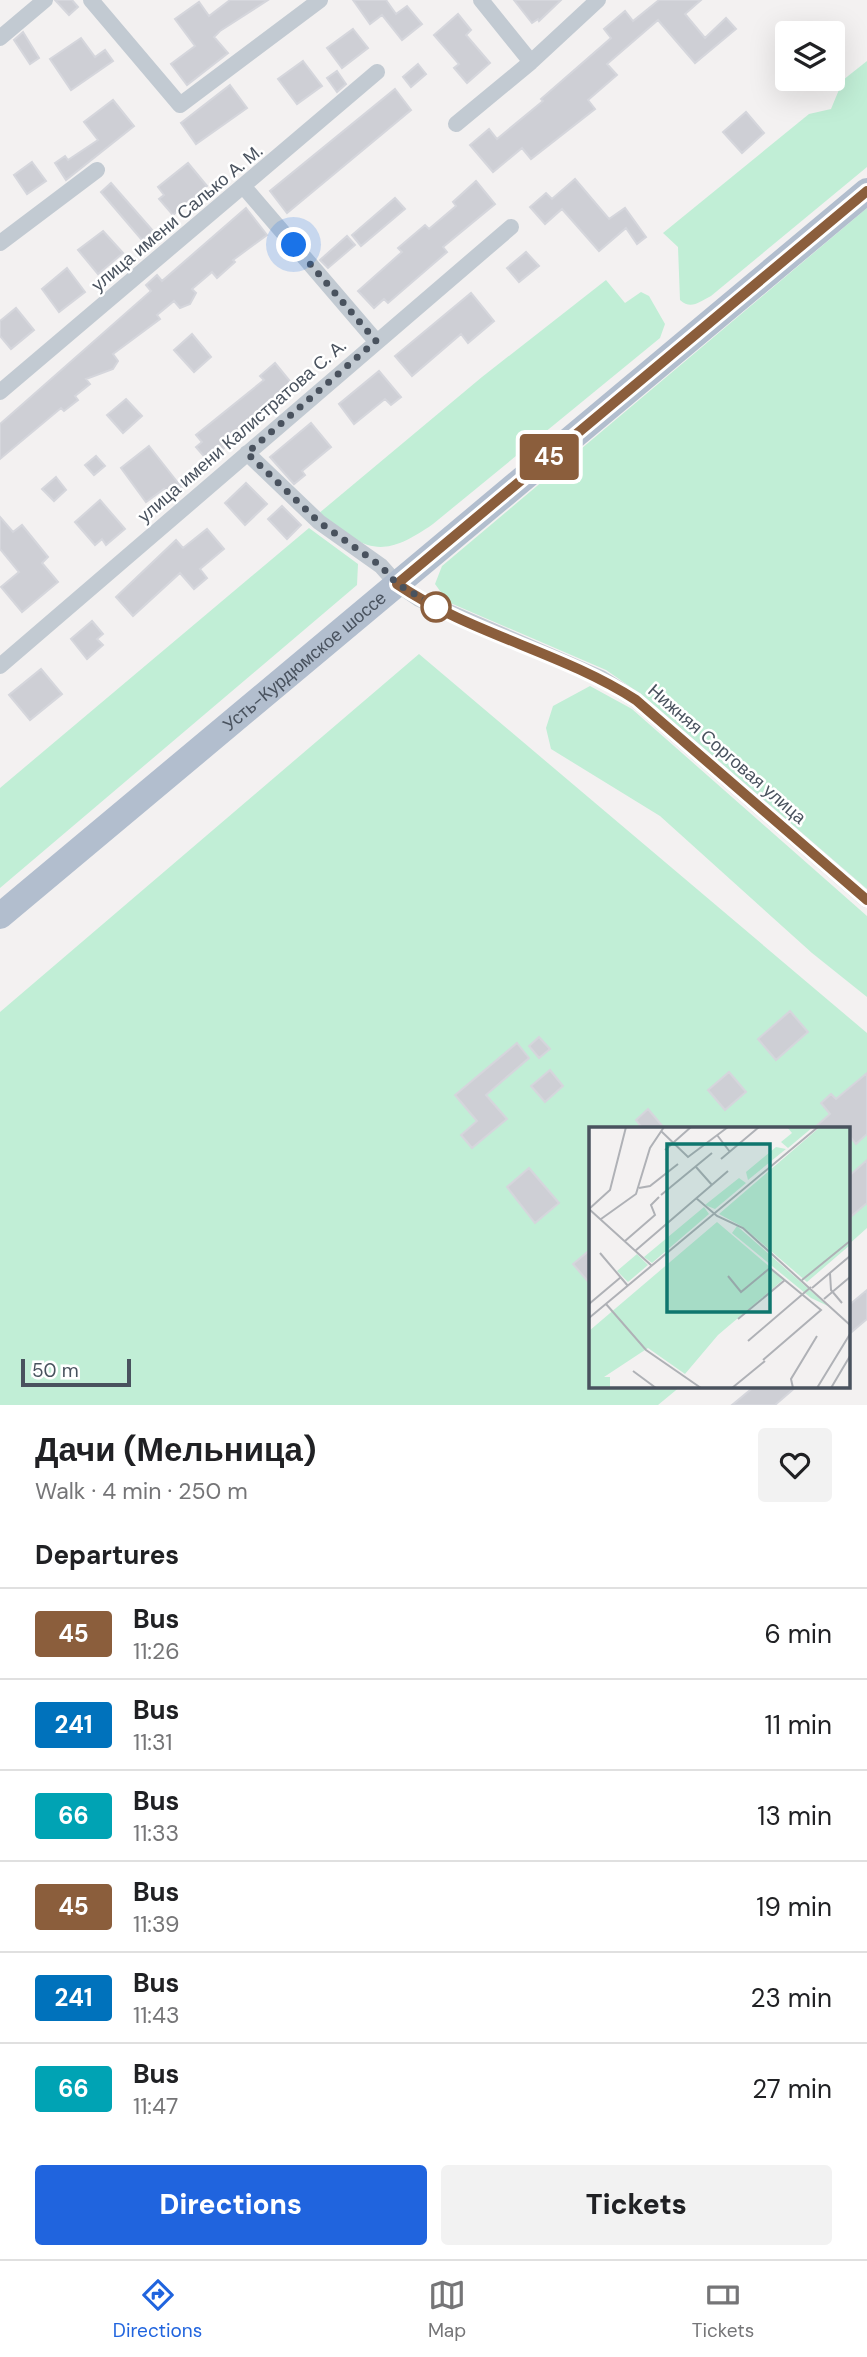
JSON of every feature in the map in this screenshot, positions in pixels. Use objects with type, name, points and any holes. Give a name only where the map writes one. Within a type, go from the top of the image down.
[{"type":"main road","name":"Усть-Курдюмское шоссе","points":[[0,916],[867,191]]},
{"type":"street","points":[[0,38],[45,0]]},
{"type":"street","points":[[91,0],[180,105],[320,0]]},
{"type":"street","points":[[481,0],[531,62]]},
{"type":"street","points":[[456,124],[531,62],[598,0]]},
{"type":"street","name":"улица имени Салько А. М.","points":[[0,392],[377,72]]},
{"type":"street","points":[[0,243],[97,170]]},
{"type":"street","points":[[244,187],[376,341]]},
{"type":"street","name":"улица имени Калистратова С. А.","points":[[0,666],[511,227]]},
{"type":"street","name":"Нижняя Сорговая улица","points":[[247,453],[319,522],[381,566],[397,584],[439,608],[601,678],[636,700],[867,900]]},
{"type":"green space","points":[[867,61],[867,167],[711,296],[699,303],[684,303],[680,300],[678,247],[663,233],[809,114],[831,109],[838,91],[845,91],[845,78]]},
{"type":"green space","points":[[867,208],[867,889],[642,695],[606,670],[448,602],[435,584],[442,566]]},
{"type":"green space","points":[[606,280],[625,303],[641,292],[649,296],[665,324],[660,338],[433,524],[400,543],[386,547],[374,546],[349,536],[318,514],[482,377]]},
{"type":"green space","points":[[309,528],[358,564],[357,585],[0,888],[0,788]]},
{"type":"green space","points":[[419,654],[867,1033],[867,1228],[850,1243],[850,1127],[589,1127],[589,1388],[679,1388],[658,1405],[0,1405],[0,1012]]},
{"type":"green space","points":[[590,686],[632,709],[867,916],[867,997],[812,953],[660,816],[551,749],[546,728],[553,706]]},
{"type":"building","points":[[55,0],[72,0],[78,7],[69,15]]},
{"type":"building","points":[[230,0],[268,0],[214,37],[228,53],[187,85],[171,64],[195,46],[175,19],[199,2],[209,16]]},
{"type":"building","points":[[353,0],[386,0],[396,14],[407,6],[422,24],[402,40],[382,15],[370,24]]},
{"type":"building","points":[[514,0],[561,0],[539,21],[538,19],[532,23]]},
{"type":"building","points":[[659,0],[701,0],[685,14],[705,38],[726,18],[736,29],[695,63],[658,20],[607,64],[617,75],[588,100],[595,109],[531,159],[522,148],[493,172],[470,145],[489,129],[497,139],[543,101],[541,99],[611,38],[604,29],[625,11],[633,21]]},
{"type":"building","points":[[458,14],[471,30],[466,35],[490,63],[467,83],[454,68],[459,64],[434,35]]},
{"type":"building","points":[[353,29],[368,48],[342,68],[327,48]]},
{"type":"building","points":[[23,32],[39,58],[30,64],[14,40]]},
{"type":"building","points":[[81,38],[95,57],[105,50],[113,61],[71,90],[50,59]]},
{"type":"building","points":[[303,61],[322,86],[297,104],[278,79]]},
{"type":"building","points":[[418,64],[426,74],[411,87],[403,77]]},
{"type":"building","points":[[337,71],[346,84],[337,92],[327,78]]},
{"type":"building","points":[[230,85],[247,108],[196,144],[181,123]]},
{"type":"building","points":[[395,89],[411,110],[287,213],[270,191]]},
{"type":"building","points":[[113,100],[134,126],[66,180],[55,163],[65,156],[68,160],[98,140],[84,122]]},
{"type":"building","points":[[746,112],[764,133],[742,153],[723,132]]},
{"type":"building","points":[[32,162],[46,181],[27,194],[14,175]]},
{"type":"building","points":[[188,163],[207,186],[173,215],[159,199],[164,195],[158,187]]},
{"type":"building","points":[[575,179],[609,219],[625,208],[646,237],[637,244],[626,228],[599,251],[562,209],[545,224],[530,207],[546,193],[552,199]]},
{"type":"building","points":[[476,181],[495,204],[443,247],[447,252],[388,303],[384,299],[374,308],[358,291],[402,252],[398,248],[425,225],[429,229],[456,206],[453,202]]},
{"type":"building","points":[[111,183],[153,231],[142,240],[101,192]]},
{"type":"building","points":[[395,198],[405,209],[361,246],[352,235]]},
{"type":"building","points":[[246,208],[267,235],[233,260],[235,262],[217,278],[212,272],[192,289],[196,293],[190,304],[180,308],[174,301],[157,315],[160,319],[113,354],[118,361],[113,369],[86,379],[90,384],[75,396],[78,400],[64,411],[61,408],[0,459],[0,424],[151,291],[146,285],[157,275],[162,281]]},
{"type":"building","points":[[103,231],[123,253],[98,274],[78,250]]},
{"type":"building","points":[[347,236],[355,245],[328,268],[320,260]]},
{"type":"building","points":[[526,252],[539,266],[519,282],[507,268]]},
{"type":"building","points":[[67,268],[85,292],[59,312],[42,289]]},
{"type":"building","points":[[471,293],[494,321],[468,343],[461,334],[412,376],[395,356]]},
{"type":"building","points":[[16,308],[34,330],[11,349],[0,336],[0,321]]},
{"type":"building","points":[[192,334],[211,357],[194,372],[174,350]]},
{"type":"building","points":[[275,363],[293,385],[209,462],[196,447],[202,442],[196,435],[264,380],[260,376]]},
{"type":"building","points":[[379,371],[401,397],[391,405],[385,399],[354,424],[339,404]]},
{"type":"building","points":[[126,399],[142,416],[123,433],[107,415]]},
{"type":"building","points":[[311,423],[331,447],[302,471],[305,475],[294,484],[270,457]]},
{"type":"building","points":[[149,446],[182,488],[170,497],[164,489],[146,502],[121,468]]},
{"type":"building","points":[[96,456],[105,466],[94,475],[85,465]]},
{"type":"building","points":[[56,477],[66,490],[54,501],[42,489]]},
{"type":"building","points":[[246,483],[267,504],[245,525],[225,503]]},
{"type":"building","points":[[100,500],[125,529],[106,545],[102,539],[95,545],[75,522]]},
{"type":"building","points":[[282,506],[301,525],[287,539],[268,519]]},
{"type":"building","points":[[0,517],[13,532],[22,525],[48,557],[42,563],[58,582],[22,612],[1,587],[19,572],[0,549]]},
{"type":"building","points":[[207,529],[224,549],[200,569],[207,578],[194,589],[180,573],[133,616],[116,597],[176,540],[183,548]]},
{"type":"building","points":[[92,621],[103,634],[97,639],[103,645],[87,659],[71,639]]},
{"type":"building","points":[[41,669],[62,694],[30,720],[9,695]]},
{"type":"building","points":[[790,1011],[808,1032],[776,1060],[758,1039]]},
{"type":"building","points":[[539,1037],[550,1049],[539,1058],[529,1046]]},
{"type":"building","points":[[517,1043],[529,1058],[486,1095],[507,1119],[472,1148],[461,1135],[477,1121],[455,1095]]},
{"type":"building","points":[[550,1070],[563,1086],[545,1102],[531,1086]]},
{"type":"building","points":[[729,1072],[746,1092],[725,1110],[708,1090]]},
{"type":"building","points":[[867,1073],[867,1134],[856,1144],[850,1136],[850,1127],[815,1127],[830,1114],[821,1103],[831,1094],[836,1099]]},
{"type":"building","points":[[648,1109],[663,1127],[641,1127],[636,1120]]},
{"type":"building","points":[[867,1160],[867,1203],[850,1217],[850,1175]]},
{"type":"building","points":[[529,1168],[559,1203],[535,1223],[507,1187]]},
{"type":"building","points":[[589,1251],[589,1283],[573,1264]]},
{"type":"building","points":[[867,1290],[867,1319],[850,1333],[850,1304]]},
{"type":"building","points":[[753,1388],[795,1388],[775,1405],[732,1405]]},
{"type":"bus line","name":"45","points":[[867,191],[397,584],[419,599],[601,678],[636,700],[867,900]]},
{"type":"route","points":[[294,245],[376,341],[247,453],[319,522],[381,566],[397,584],[419,599],[439,608],[436,607]]}]
